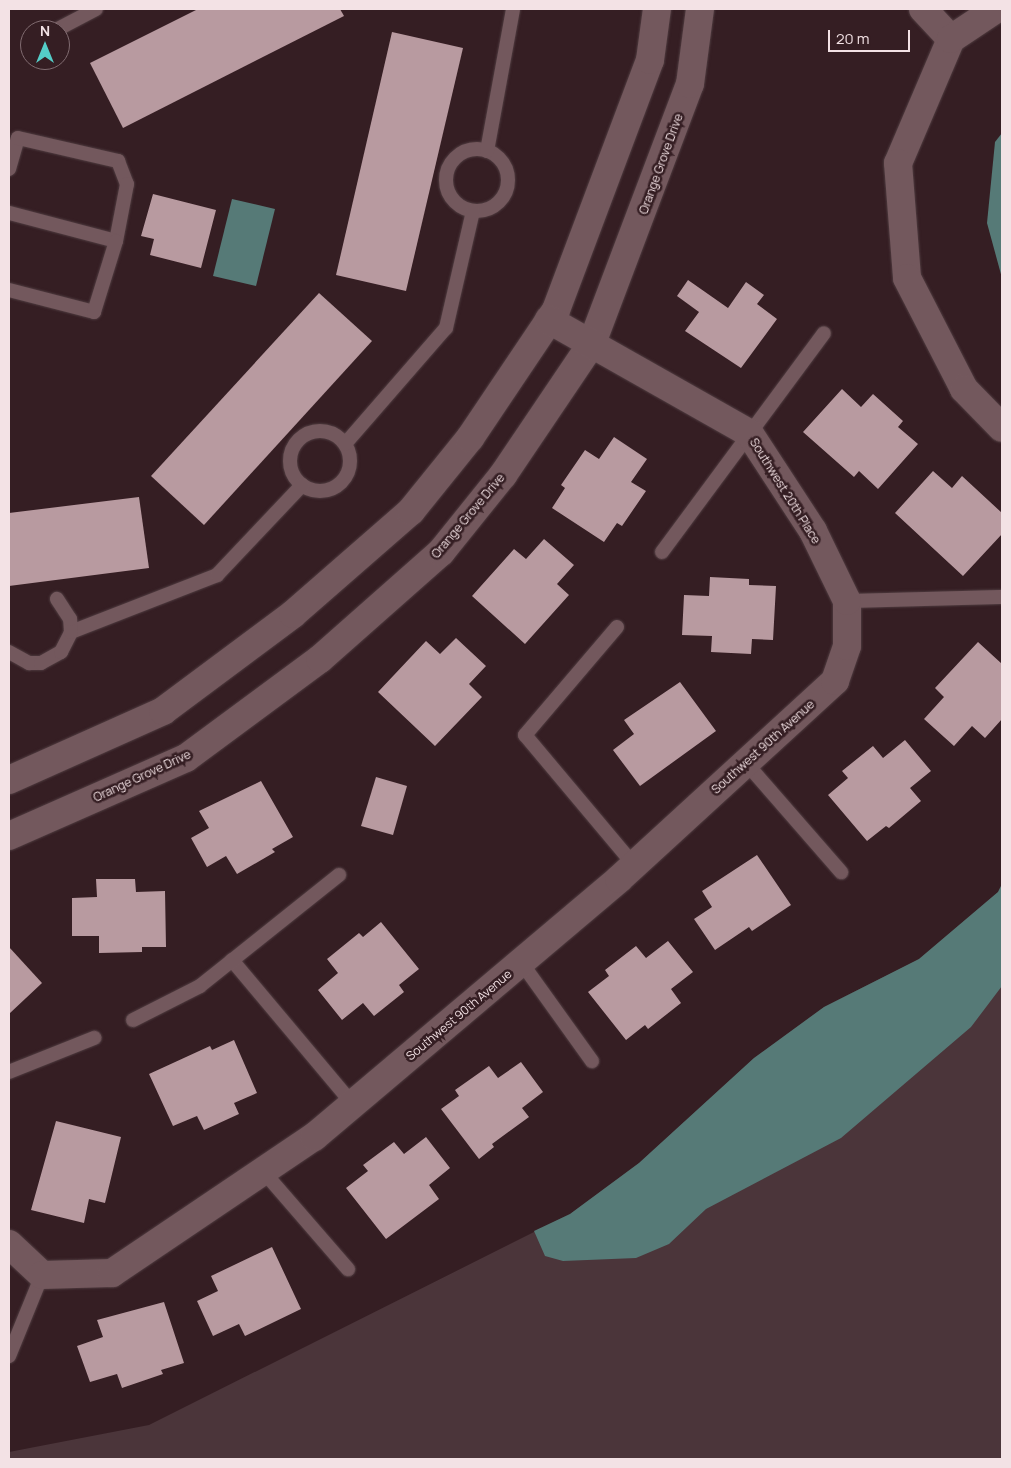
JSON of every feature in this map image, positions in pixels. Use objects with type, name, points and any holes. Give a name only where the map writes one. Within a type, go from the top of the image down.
[{"type":"street","points":[[9,780],[163,711],[293,614],[411,511],[470,438],[556,310],[647,69],[656,9]]},
{"type":"street","name":"Orange Grove Drive","points":[[9,836],[186,758],[320,659],[441,552],[503,475],[592,343],[690,84],[700,9]]},
{"type":"street","points":[[923,9],[951,39]]},
{"type":"street","points":[[996,9],[951,39],[898,163],[907,278],[964,389],[1002,428]]},
{"type":"street","name":"Southwest 20th Place","points":[[549,320],[748,433],[813,530],[846,601],[846,646],[835,681]]},
{"type":"street","name":"Southwest 90th Avenue","points":[[42,1275],[112,1272],[314,1137],[634,865],[835,681]]},
{"type":"street","points":[[9,1244],[42,1275]]},
{"type":"lane","points":[[70,23],[96,9]]},
{"type":"lane","points":[[488,151],[513,9]]},
{"type":"lane","points":[[9,169],[18,138],[118,161],[127,184],[116,241],[94,312],[9,290]]},
{"type":"lane","points":[[477,149],[488,151],[503,164],[508,183],[505,193],[492,207],[472,211],[462,208],[448,194],[446,173],[458,156],[477,149]]},
{"type":"lane","points":[[346,444],[446,328],[472,211]]},
{"type":"lane","points":[[9,212],[116,241]]},
{"type":"lane","points":[[662,552],[748,433],[824,333]]},
{"type":"lane","points":[[312,431],[331,432],[346,444],[350,464],[341,483],[322,491],[302,485],[291,469],[291,450],[296,442],[312,431]]},
{"type":"lane","points":[[71,632],[217,575],[302,485]]},
{"type":"lane","points":[[846,601],[1002,597]]},
{"type":"lane","points":[[9,652],[29,663],[41,663],[61,652],[71,632],[68,614],[57,599]]},
{"type":"lane","points":[[617,627],[525,735],[634,865]]},
{"type":"lane","points":[[746,763],[841,872]]},
{"type":"lane","points":[[133,1020],[200,986],[339,875]]},
{"type":"lane","points":[[232,960],[353,1104]]},
{"type":"lane","points":[[522,962],[592,1061]]},
{"type":"lane","points":[[9,1072],[94,1038]]},
{"type":"lane","points":[[263,1171],[348,1269]]},
{"type":"lane","points":[[9,1356],[42,1275]]},
{"type":"shaded area","points":[[1002,884],[1002,1459],[9,1459],[9,1452],[149,1425],[570,1214],[639,1163],[754,1058],[824,1007],[919,959],[998,892]]},
{"type":"water","points":[[1002,133],[1002,278],[987,223],[995,142]]},
{"type":"water","points":[[232,199],[275,209],[256,286],[213,276]]},
{"type":"water","points":[[1002,884],[1002,986],[971,1027],[841,1138],[706,1209],[669,1244],[636,1258],[563,1261],[545,1256],[534,1231],[570,1214],[639,1163],[754,1058],[824,1007],[919,959],[998,892]]},
{"type":"building","points":[[198,9],[340,9],[344,16],[123,128],[90,63]]},
{"type":"building","points":[[392,32],[463,48],[406,291],[336,275]]},
{"type":"building","points":[[153,194],[216,210],[201,268],[150,255],[154,239],[141,236]]},
{"type":"building","points":[[688,280],[728,308],[746,282],[764,295],[757,304],[777,319],[741,368],[685,331],[699,312],[677,296]]},
{"type":"building","points":[[319,293],[372,341],[204,525],[151,476]]},
{"type":"building","points":[[842,389],[861,407],[873,394],[903,421],[898,427],[918,444],[878,489],[859,471],[854,477],[803,432]]},
{"type":"building","points":[[614,437],[647,459],[631,482],[646,491],[622,526],[617,523],[604,542],[552,508],[565,488],[561,485],[585,450],[599,459]]},
{"type":"building","points":[[933,471],[952,488],[962,476],[1002,513],[1002,534],[963,576],[895,513]]},
{"type":"building","points":[[139,497],[149,568],[9,586],[9,513]]},
{"type":"building","points":[[544,539],[574,565],[557,584],[569,595],[525,644],[472,596],[514,549],[526,559]]},
{"type":"building","points":[[710,577],[749,579],[749,585],[776,586],[773,640],[752,639],[751,654],[711,652],[712,636],[682,635],[684,595],[709,596]]},
{"type":"building","points":[[456,638],[486,666],[469,684],[482,697],[435,746],[378,692],[426,641],[440,654]]},
{"type":"building","points":[[978,642],[1002,664],[1002,719],[985,738],[972,726],[954,746],[924,719],[944,697],[935,688]]},
{"type":"building","points":[[680,682],[716,731],[640,786],[613,750],[634,734],[624,720]]},
{"type":"building","points":[[905,740],[931,771],[910,788],[921,801],[889,828],[886,826],[867,841],[828,795],[848,778],[842,771],[873,746],[883,758]]},
{"type":"building","points":[[376,777],[407,786],[393,835],[361,826]]},
{"type":"building","points":[[261,781],[293,837],[272,849],[275,852],[237,874],[226,856],[207,867],[191,838],[209,828],[199,811]]},
{"type":"building","points":[[757,855],[791,905],[752,931],[749,927],[715,950],[694,919],[712,907],[702,891]]},
{"type":"building","points":[[96,879],[135,879],[136,892],[165,891],[166,947],[142,947],[142,952],[99,953],[99,936],[72,936],[72,898],[97,897]]},
{"type":"building","points":[[381,922],[419,969],[399,985],[404,992],[374,1016],[363,1003],[342,1020],[318,990],[338,973],[327,959],[359,933],[363,937]]},
{"type":"building","points":[[668,941],[693,972],[671,989],[681,1003],[648,1029],[645,1025],[626,1040],[588,992],[609,976],[605,970],[636,946],[646,958]]},
{"type":"building","points":[[9,947],[42,983],[9,1014]]},
{"type":"building","points":[[234,1040],[257,1093],[234,1103],[239,1114],[204,1130],[197,1116],[173,1126],[149,1074],[210,1046],[212,1050]]},
{"type":"building","points":[[521,1062],[543,1092],[522,1108],[529,1117],[492,1144],[494,1147],[479,1159],[441,1109],[459,1096],[455,1090],[489,1066],[498,1078]]},
{"type":"building","points":[[56,1121],[121,1137],[105,1203],[89,1199],[84,1223],[31,1210]]},
{"type":"building","points":[[426,1137],[450,1168],[429,1185],[439,1199],[386,1239],[346,1188],[368,1171],[363,1165],[394,1142],[404,1154]]},
{"type":"building","points":[[272,1247],[301,1309],[245,1336],[239,1324],[213,1336],[197,1301],[218,1291],[211,1276]]},
{"type":"building","points":[[164,1302],[184,1363],[161,1370],[163,1374],[122,1388],[117,1374],[90,1382],[77,1346],[103,1337],[97,1320]]}]
